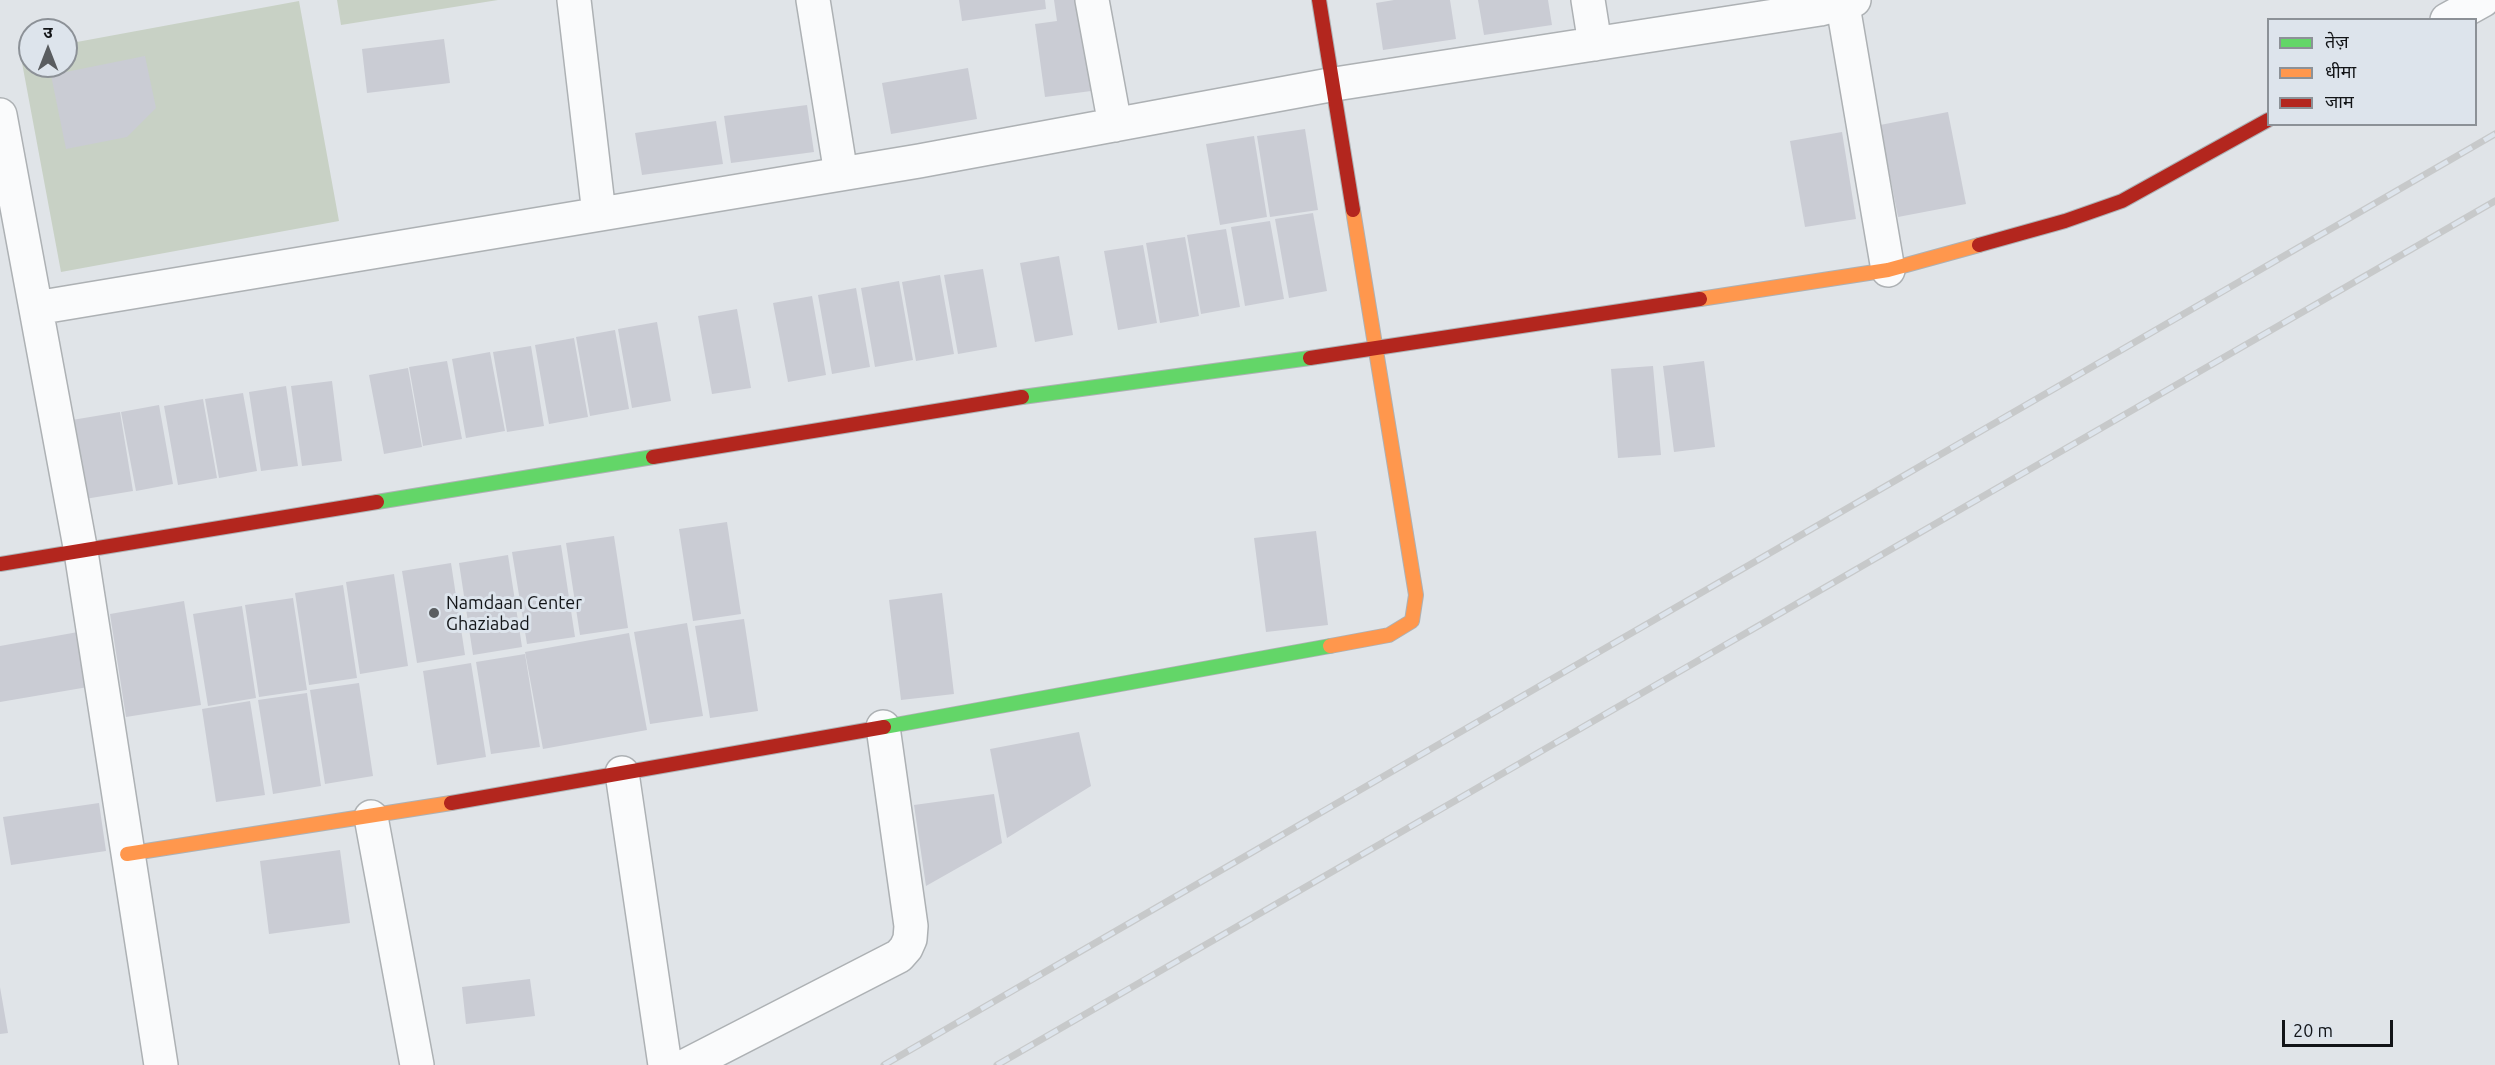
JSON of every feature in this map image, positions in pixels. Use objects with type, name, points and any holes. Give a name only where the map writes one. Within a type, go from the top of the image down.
[{"type":"street","points":[[574,0],[599,214]]},
{"type":"street","points":[[813,0],[841,174]]},
{"type":"street","points":[[1092,0],[1115,125]]},
{"type":"street","points":[[128,854],[371,817],[883,727],[1389,635],[1412,621],[1416,595],[1335,84],[1319,0]]},
{"type":"street","points":[[1588,0],[1595,44]]},
{"type":"street","points":[[2451,18],[2483,0]]},
{"type":"street","points":[[36,308],[841,174],[1335,84],[1820,9],[1846,1],[1888,270]]},
{"type":"street","points":[[0,115],[81,552],[162,1065]]},
{"type":"street","points":[[0,564],[1057,391],[1376,349],[1888,270],[2064,221],[2122,201],[2267,121]]},
{"type":"street","points":[[687,1065],[899,956],[906,948],[910,939],[911,926],[883,727]]},
{"type":"street","points":[[622,773],[665,1065]]},
{"type":"street","points":[[371,817],[417,1065]]},
{"type":"shaded area","points":[[337,0],[498,0],[341,25]]},
{"type":"shaded area","points":[[299,1],[339,221],[61,272],[25,78],[78,78],[78,42]]},
{"type":"building","points":[[959,0],[1045,0],[1046,9],[962,21]]},
{"type":"building","points":[[1054,0],[1086,0],[1099,90],[1045,97],[1035,24],[1057,21]]},
{"type":"building","points":[[1394,0],[1450,0],[1456,39],[1383,50],[1376,3]]},
{"type":"building","points":[[1478,0],[1548,0],[1552,25],[1484,35]]},
{"type":"building","points":[[444,39],[450,83],[367,93],[362,49]]},
{"type":"building","points":[[145,56],[156,108],[127,137],[66,149],[52,78],[78,78],[78,70]]},
{"type":"building","points":[[968,68],[977,119],[891,134],[882,83]]},
{"type":"building","points":[[807,105],[814,152],[731,163],[724,116]]},
{"type":"building","points":[[1948,112],[1966,204],[1898,217],[1880,125]]},
{"type":"building","points":[[716,121],[723,164],[642,175],[635,133]]},
{"type":"building","points":[[1305,129],[1318,210],[1270,217],[1257,136]]},
{"type":"building","points":[[1842,132],[1856,219],[1805,227],[1790,141]]},
{"type":"building","points":[[1254,136],[1267,217],[1220,225],[1206,144]]},
{"type":"building","points":[[1313,213],[1327,291],[1289,298],[1275,219]]},
{"type":"building","points":[[1270,221],[1284,299],[1245,306],[1231,227]]},
{"type":"building","points":[[1226,229],[1240,307],[1201,314],[1187,235]]},
{"type":"building","points":[[1185,237],[1199,316],[1160,323],[1146,243]]},
{"type":"building","points":[[1143,245],[1157,323],[1118,330],[1104,251]]},
{"type":"building","points":[[1059,256],[1073,335],[1035,342],[1020,263]]},
{"type":"building","points":[[983,269],[997,347],[958,354],[944,275]]},
{"type":"building","points":[[940,275],[954,354],[916,361],[902,282]]},
{"type":"building","points":[[899,281],[913,360],[875,367],[861,288]]},
{"type":"building","points":[[856,288],[870,367],[832,374],[818,295]]},
{"type":"building","points":[[812,296],[826,375],[788,382],[773,303]]},
{"type":"building","points":[[737,309],[751,388],[712,394],[698,316]]},
{"type":"building","points":[[657,322],[671,401],[632,408],[618,329]]},
{"type":"building","points":[[615,330],[629,409],[590,416],[576,337]]},
{"type":"building","points":[[574,338],[588,417],[549,424],[535,345]]},
{"type":"building","points":[[531,346],[544,426],[507,432],[493,352]]},
{"type":"building","points":[[490,352],[505,431],[466,438],[452,359]]},
{"type":"building","points":[[447,361],[462,439],[423,446],[409,367]]},
{"type":"building","points":[[1704,361],[1715,447],[1674,452],[1663,366]]},
{"type":"building","points":[[1653,366],[1661,455],[1618,458],[1611,369]]},
{"type":"building","points":[[408,368],[422,447],[384,454],[369,375]]},
{"type":"building","points":[[332,381],[342,461],[302,466],[291,386]]},
{"type":"building","points":[[286,386],[298,466],[261,471],[249,392]]},
{"type":"building","points":[[243,393],[257,471],[219,478],[205,399]]},
{"type":"building","points":[[203,399],[217,478],[178,485],[164,406]]},
{"type":"building","points":[[159,405],[173,484],[136,491],[121,412]]},
{"type":"building","points":[[120,412],[133,491],[85,499],[72,420]]},
{"type":"building","points":[[727,522],[741,614],[693,621],[679,529]]},
{"type":"building","points":[[1316,531],[1328,625],[1266,632],[1254,538]]},
{"type":"building","points":[[614,536],[628,628],[580,635],[566,543]]},
{"type":"building","points":[[561,545],[575,637],[527,644],[512,552]]},
{"type":"building","points":[[508,555],[522,647],[473,655],[459,563]]},
{"type":"building","name":"Namdaan Center Ghaziabad","points":[[451,563],[465,655],[417,663],[402,571]]},
{"type":"building","points":[[394,574],[408,666],[360,674],[346,582]]},
{"type":"building","points":[[343,585],[357,678],[309,685],[295,593]]},
{"type":"building","points":[[942,593],[954,694],[901,700],[889,600]]},
{"type":"building","points":[[293,598],[307,690],[259,697],[245,605]]},
{"type":"building","points":[[184,601],[201,705],[126,717],[110,614]]},
{"type":"building","points":[[242,606],[256,698],[208,706],[193,614]]},
{"type":"building","points":[[744,619],[758,711],[710,718],[695,626]]},
{"type":"building","points":[[687,623],[703,716],[650,724],[634,632]]},
{"type":"building","points":[[78,632],[88,687],[0,702],[0,646]]},
{"type":"building","points":[[629,633],[647,730],[543,749],[525,652]]},
{"type":"building","points":[[525,654],[540,747],[491,754],[476,662]]},
{"type":"building","points":[[471,663],[486,757],[437,765],[423,671]]},
{"type":"building","points":[[359,683],[373,776],[325,784],[310,690]]},
{"type":"building","points":[[307,693],[321,786],[273,794],[258,700]]},
{"type":"building","points":[[250,701],[265,795],[216,802],[202,709]]},
{"type":"building","points":[[1079,732],[1091,786],[1007,838],[990,749]]},
{"type":"building","points":[[994,794],[1002,843],[926,886],[914,805]]},
{"type":"building","points":[[99,803],[106,851],[11,865],[3,817]]},
{"type":"building","points":[[340,850],[350,923],[269,934],[260,861]]},
{"type":"building","points":[[530,979],[535,1016],[466,1024],[462,987]]},
{"type":"building","points":[[0,987],[8,1033],[0,1034]]},
{"type":"railway","points":[[884,1065],[2495,134]]},
{"type":"railway","points":[[997,1065],[2495,201]]},
{"type":"traffic: fast","points":[[1022,397],[1310,358]]},
{"type":"traffic: fast","points":[[377,502],[653,457]]},
{"type":"traffic: fast","points":[[884,727],[1330,646]]},
{"type":"traffic: slow","points":[[1330,646],[1389,635],[1412,621],[1416,595],[1353,210]]},
{"type":"traffic: slow","points":[[1700,299],[1888,270],[1979,245]]},
{"type":"traffic: slow","points":[[127,854],[451,803]]},
{"type":"traffic: jam","points":[[1319,0],[1353,210]]},
{"type":"traffic: jam","points":[[1979,245],[2065,221],[2122,201],[2267,121]]},
{"type":"traffic: jam","points":[[1310,358],[1700,299]]},
{"type":"traffic: jam","points":[[653,457],[1022,397]]},
{"type":"traffic: jam","points":[[0,564],[377,502]]},
{"type":"traffic: jam","points":[[451,803],[884,727]]},
{"type":"place","name":"Namdaan Center Ghaziabad","points":[[434,613]]}]
